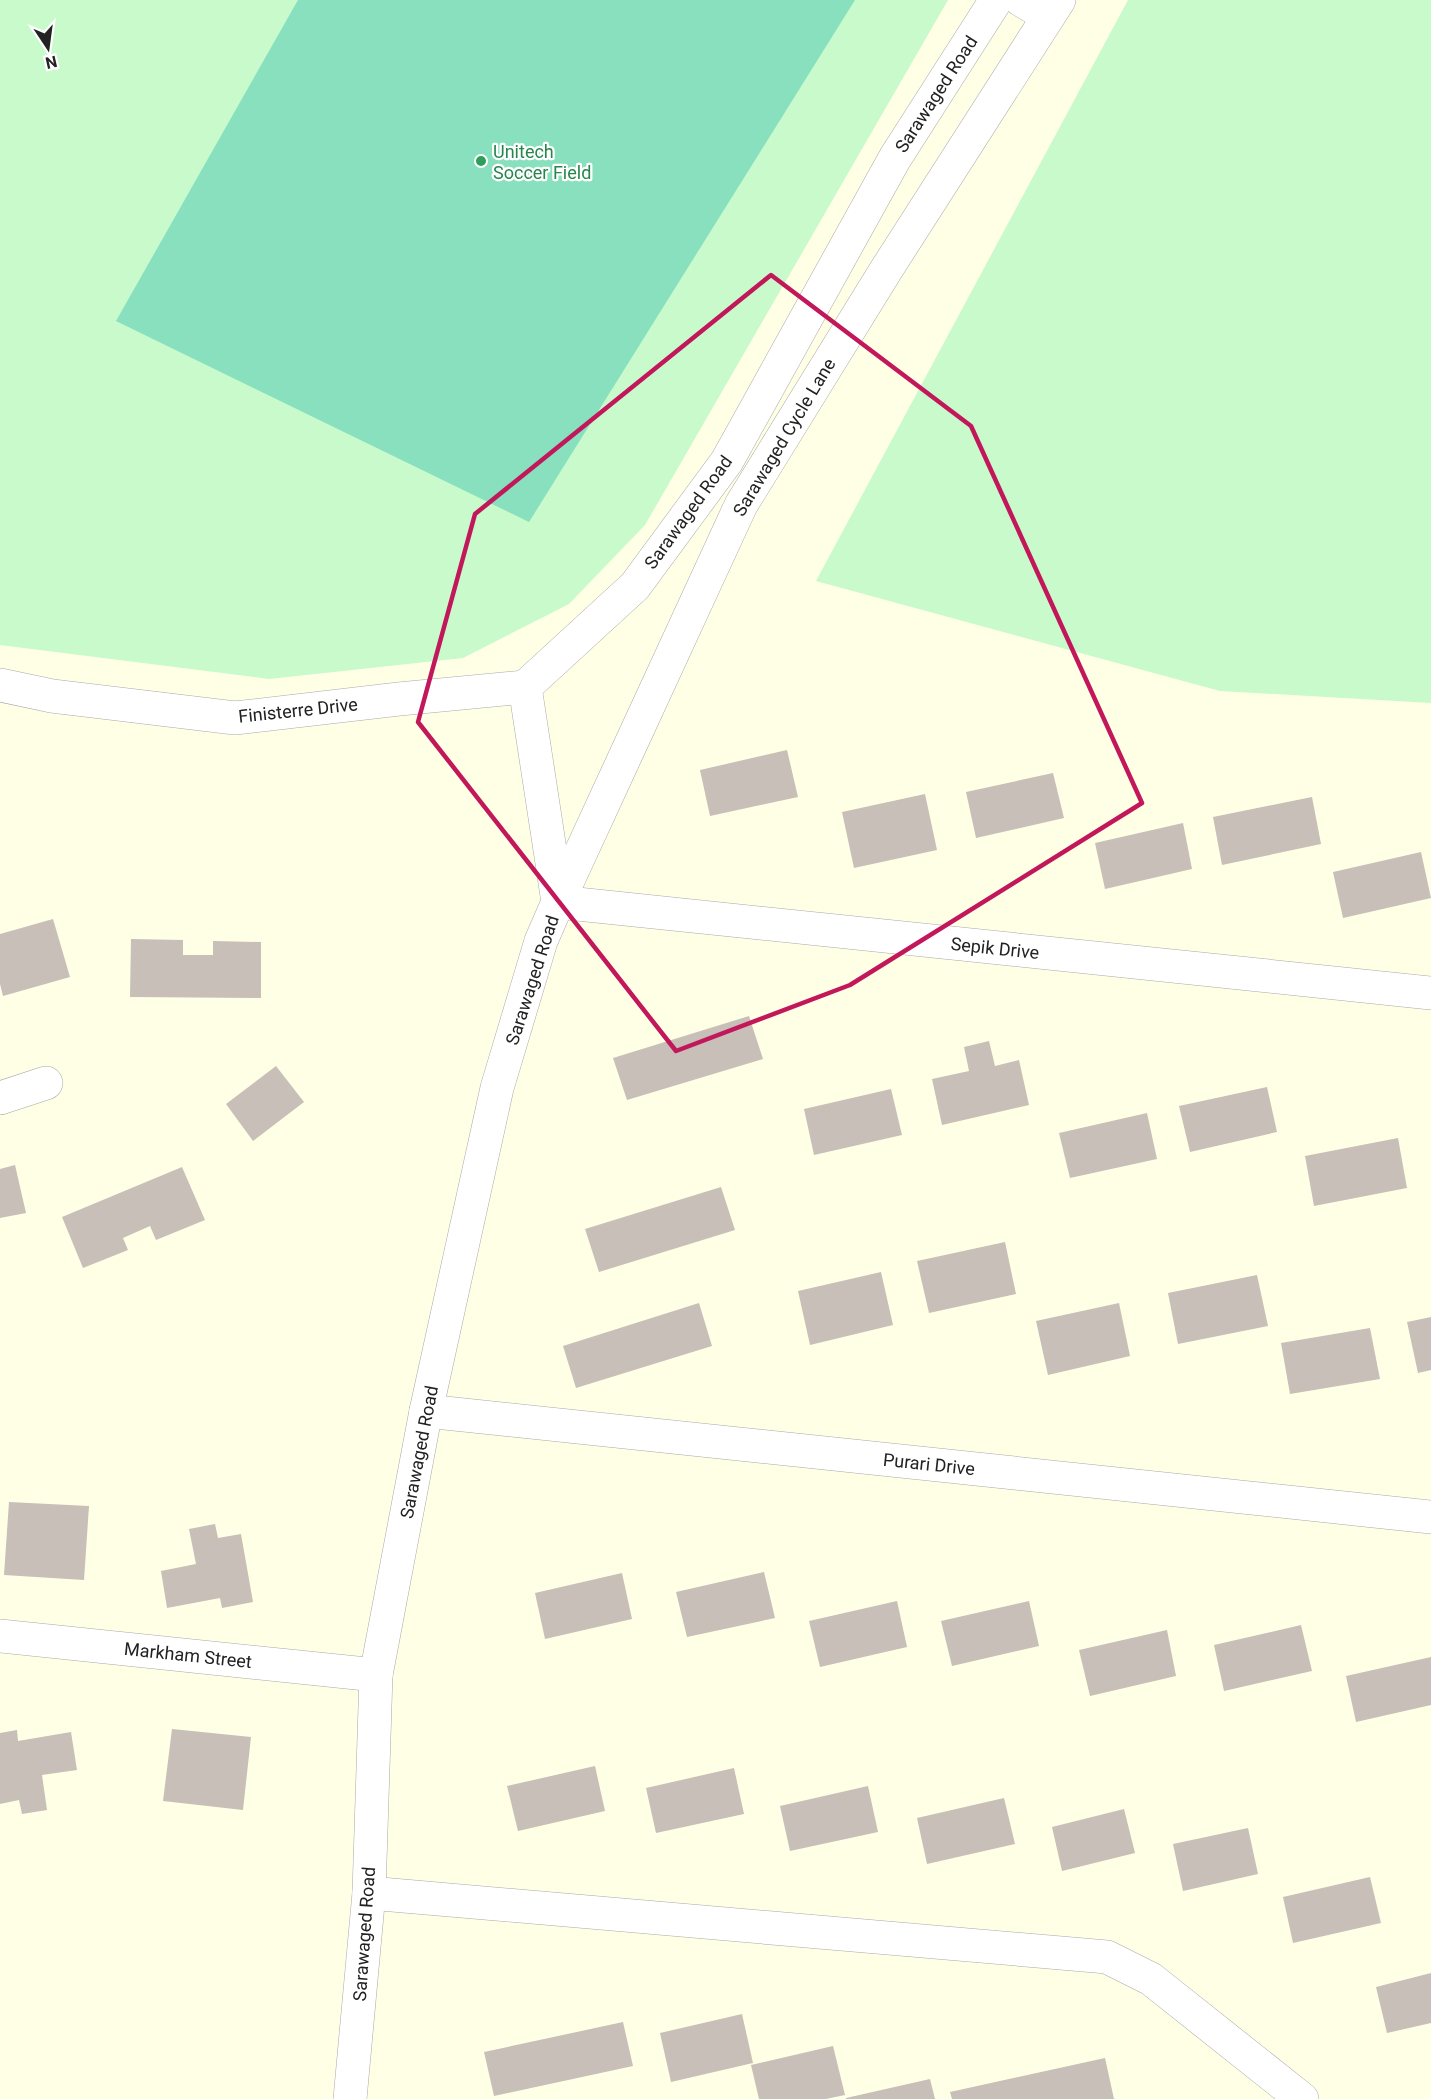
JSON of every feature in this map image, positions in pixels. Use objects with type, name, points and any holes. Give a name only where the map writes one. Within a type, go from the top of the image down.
[{"type":"street","name":"Sarawaged Road","points":[[350,2099],[369,1893],[376,1675],[426,1411],[497,1088],[541,941],[558,902],[525,687],[635,586],[727,461],[895,158],[996,0]]},
{"type":"street","points":[[1020,0],[1054,8]]},
{"type":"street","name":"Sarawaged Cycle Lane","points":[[558,902],[741,505],[886,270],[1054,8]]},
{"type":"street","name":"Finisterre Drive","points":[[0,685],[52,696],[236,718],[525,687]]},
{"type":"street","points":[[558,902],[1431,993]]},
{"type":"street","points":[[0,1098],[46,1083]]},
{"type":"street","name":"Purari Drive","points":[[426,1411],[1431,1517]]},
{"type":"street","name":"Markham Street","points":[[0,1636],[376,1675]]},
{"type":"street","points":[[369,1893],[1107,1957],[1150,1979],[1302,2099]]},
{"type":"highlighted area","points":[[771,275],[971,426],[1142,803],[850,985],[676,1051],[418,722],[475,514]]},
{"type":"shaded area","points":[[0,0],[1431,0],[1431,2099],[0,2099]]},
{"type":"green space","points":[[0,0],[948,0],[645,525],[569,604],[463,658],[269,679],[0,645]]},
{"type":"green space","name":"Unitech Soccer Field","points":[[298,0],[855,0],[529,522],[116,321]]},
{"type":"green space","points":[[1128,0],[1431,0],[1431,703],[1220,691],[816,581]]},
{"type":"building","points":[[787,750],[798,797],[710,816],[700,770]]},
{"type":"building","points":[[1053,773],[1064,818],[976,838],[966,792]]},
{"type":"building","points":[[925,794],[937,850],[854,868],[842,812]]},
{"type":"building","points":[[1312,797],[1321,844],[1222,865],[1213,817]]},
{"type":"building","points":[[1183,823],[1192,869],[1105,889],[1095,843]]},
{"type":"building","points":[[1421,852],[1431,898],[1343,918],[1333,872]]},
{"type":"building","points":[[53,919],[70,977],[3,996],[0,984],[0,934]]},
{"type":"building","points":[[131,939],[183,940],[183,955],[213,955],[213,941],[261,942],[261,998],[130,997]]},
{"type":"building","points":[[749,1016],[763,1059],[627,1100],[613,1058]]},
{"type":"building","points":[[989,1041],[995,1066],[1019,1060],[1029,1105],[942,1125],[932,1079],[969,1071],[964,1047]]},
{"type":"building","points":[[276,1066],[304,1102],[253,1141],[226,1104]]},
{"type":"building","points":[[1267,1087],[1277,1132],[1190,1152],[1179,1106]]},
{"type":"building","points":[[891,1089],[902,1135],[814,1155],[804,1109]]},
{"type":"building","points":[[1147,1113],[1157,1159],[1070,1178],[1059,1133]]},
{"type":"building","points":[[1398,1138],[1407,1188],[1314,1206],[1305,1156]]},
{"type":"building","points":[[15,1165],[26,1213],[0,1218],[0,1169]]},
{"type":"building","points":[[182,1167],[205,1220],[156,1240],[150,1226],[123,1238],[128,1250],[83,1268],[62,1217]]},
{"type":"building","points":[[721,1187],[735,1230],[599,1272],[585,1229]]},
{"type":"building","points":[[1005,1242],[1016,1294],[929,1313],[917,1261]]},
{"type":"building","points":[[881,1272],[893,1325],[810,1345],[798,1291]]},
{"type":"building","points":[[1257,1275],[1268,1326],[1178,1344],[1168,1293]]},
{"type":"building","points":[[699,1303],[712,1346],[576,1388],[563,1346]]},
{"type":"building","points":[[1119,1303],[1130,1356],[1048,1375],[1036,1321]]},
{"type":"building","points":[[1431,1317],[1431,1370],[1418,1373],[1407,1322]]},
{"type":"building","points":[[1370,1328],[1380,1379],[1290,1394],[1281,1343]]},
{"type":"building","points":[[9,1502],[89,1506],[84,1580],[4,1575]]},
{"type":"building","points":[[215,1524],[218,1538],[241,1534],[253,1602],[222,1608],[220,1598],[167,1608],[161,1571],[196,1564],[189,1529]]},
{"type":"building","points":[[764,1572],[775,1618],[687,1637],[676,1592]]},
{"type":"building","points":[[622,1573],[632,1619],[545,1639],[535,1593]]},
{"type":"building","points":[[897,1601],[907,1647],[820,1667],[809,1621]]},
{"type":"building","points":[[1029,1601],[1039,1646],[952,1666],[941,1621]]},
{"type":"building","points":[[1301,1625],[1312,1671],[1224,1691],[1214,1645]]},
{"type":"building","points":[[1167,1630],[1176,1676],[1090,1696],[1079,1650]]},
{"type":"building","points":[[1431,1657],[1431,1705],[1356,1722],[1346,1676]]},
{"type":"building","points":[[172,1729],[251,1737],[243,1810],[163,1801]]},
{"type":"building","points":[[17,1730],[18,1741],[71,1732],[77,1770],[42,1775],[47,1810],[22,1814],[19,1800],[0,1804],[0,1733]]},
{"type":"building","points":[[595,1766],[605,1811],[518,1831],[507,1786]]},
{"type":"building","points":[[734,1768],[744,1814],[656,1833],[646,1788]]},
{"type":"building","points":[[868,1786],[878,1832],[790,1851],[780,1806]]},
{"type":"building","points":[[1004,1798],[1015,1844],[927,1864],[917,1818]]},
{"type":"building","points":[[1124,1809],[1135,1853],[1062,1871],[1052,1827]]},
{"type":"building","points":[[1248,1828],[1258,1874],[1183,1891],[1173,1844]]},
{"type":"building","points":[[1370,1877],[1381,1923],[1293,1943],[1283,1897]]},
{"type":"building","points":[[1431,1973],[1431,2023],[1387,2033],[1376,1987]]},
{"type":"building","points":[[742,2014],[753,2063],[671,2082],[660,2033]]},
{"type":"building","points":[[623,2022],[633,2066],[494,2096],[484,2052]]},
{"type":"building","points":[[833,2046],[845,2095],[826,2099],[759,2099],[751,2065]]},
{"type":"building","points":[[1105,2058],[1114,2099],[952,2099],[950,2092]]},
{"type":"building","points":[[930,2079],[935,2099],[846,2099],[846,2098]]},
{"type":"place","name":"Unitech Soccer Field","points":[[481,161]]}]
